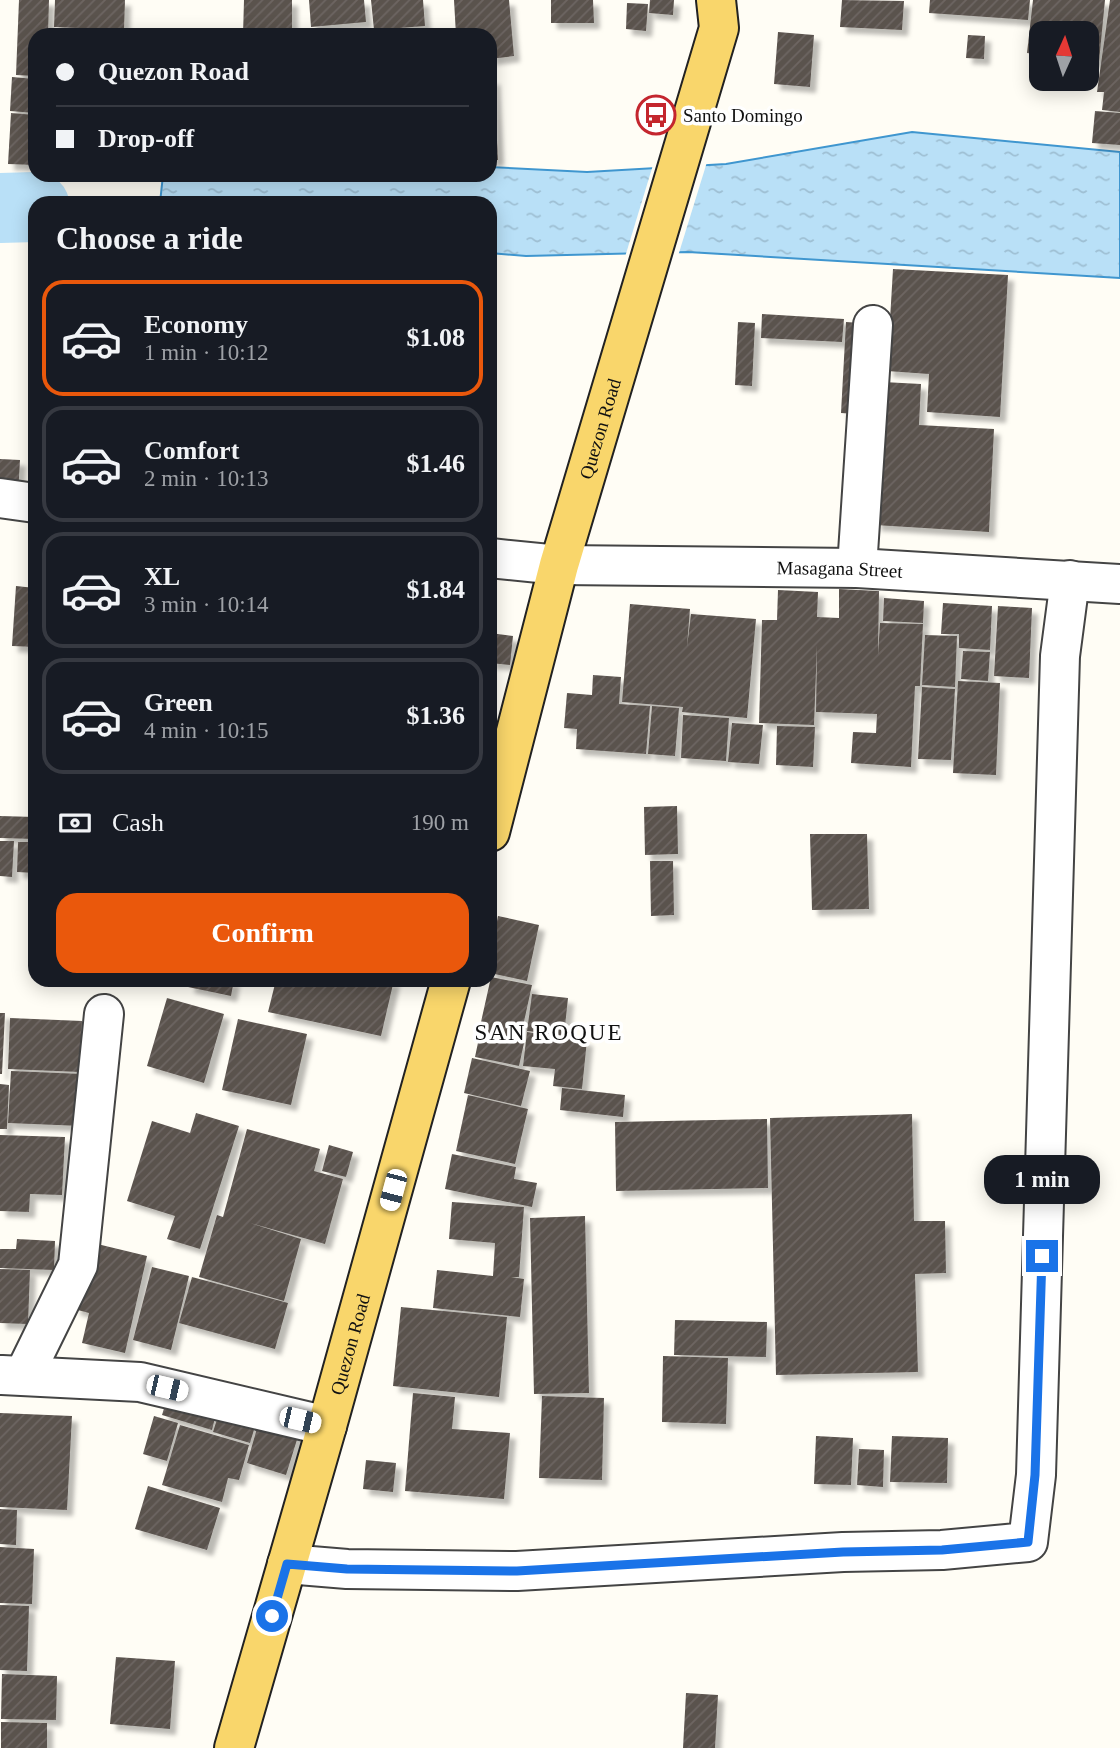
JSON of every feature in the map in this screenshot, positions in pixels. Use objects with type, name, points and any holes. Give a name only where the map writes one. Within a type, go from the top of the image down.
[{"type":"main road","name":"Quezon Road","points":[[497,805],[559,565],[687,141],[717,14],[744,0]]},
{"type":"main road","name":"Quezon Road","points":[[234,1748],[449,987]]},
{"type":"street","points":[[858,568],[873,325]]},
{"type":"street","points":[[0,498],[28,502]]},
{"type":"street","name":"Masagana Street","points":[[497,559],[559,565],[858,568],[1120,584]]},
{"type":"street","points":[[287,1564],[347,1569],[517,1571],[843,1552],[942,1550],[1028,1542],[1036,1461],[1060,656],[1070,580]]},
{"type":"street","points":[[104,1014],[78,1265],[12,1375],[140,1382],[327,1426]]},
{"type":"water","points":[[912,132],[1120,152],[1120,278],[688,252],[526,256],[497,254],[497,196],[161,196],[162,182],[497,182],[497,167],[587,172],[726,164]]},
{"type":"pier","points":[[707,162],[678,256],[625,257],[653,165]]},
{"type":"building","points":[[19,0],[49,0],[48,28],[28,28],[28,76],[16,75]]},
{"type":"building","points":[[55,0],[125,0],[124,28],[54,27]]},
{"type":"building","points":[[244,0],[292,0],[292,28],[243,28]]},
{"type":"building","points":[[309,0],[364,0],[366,22],[311,27]]},
{"type":"building","points":[[371,0],[423,0],[425,26],[374,28]]},
{"type":"building","points":[[454,0],[509,0],[514,56],[497,58],[497,28],[456,28]]},
{"type":"building","points":[[551,0],[593,0],[594,23],[551,23]]},
{"type":"building","points":[[650,0],[674,0],[673,15],[649,13]]},
{"type":"building","points":[[842,0],[904,1],[902,30],[840,27]]},
{"type":"building","points":[[930,0],[1030,0],[1028,20],[929,13]]},
{"type":"building","points":[[1033,0],[1105,0],[1099,62],[1099,21],[1031,21]]},
{"type":"building","points":[[1110,0],[1120,0],[1120,112],[1102,110],[1104,92],[1097,92]]},
{"type":"building","points":[[627,3],[648,4],[646,31],[626,29]]},
{"type":"building","points":[[778,32],[814,35],[810,87],[774,84]]},
{"type":"building","points":[[968,35],[985,36],[984,59],[966,58]]},
{"type":"building","points":[[12,77],[28,78],[28,112],[10,111]]},
{"type":"building","points":[[1095,111],[1120,113],[1120,145],[1092,143]]},
{"type":"building","points":[[11,113],[28,114],[28,165],[8,164]]},
{"type":"building","points":[[893,269],[1008,275],[1000,417],[927,412],[929,374],[887,371]]},
{"type":"building","points":[[762,314],[844,319],[842,342],[761,338]]},
{"type":"building","points":[[738,322],[755,323],[752,386],[735,385]]},
{"type":"building","points":[[846,322],[860,323],[855,414],[841,413]]},
{"type":"building","points":[[883,382],[921,384],[919,425],[994,429],[989,532],[875,525]]},
{"type":"building","points":[[0,459],[20,460],[18,495],[0,494]]},
{"type":"building","points":[[16,586],[28,587],[28,647],[12,646]]},
{"type":"building","points":[[839,589],[879,591],[878,655],[880,623],[923,624],[920,686],[915,686],[911,767],[851,763],[853,732],[876,733],[877,714],[816,712],[817,645],[814,725],[759,723],[762,620],[777,620],[778,590],[818,592],[817,617],[839,618]]},
{"type":"building","points":[[884,598],[924,601],[923,623],[883,621]]},
{"type":"building","points":[[943,603],[992,606],[990,650],[959,648],[959,634],[941,634]]},
{"type":"building","points":[[630,604],[690,609],[687,647],[691,614],[756,619],[747,718],[682,712],[683,707],[622,702]]},
{"type":"building","points":[[998,606],[1032,608],[1029,678],[994,676]]},
{"type":"building","points":[[497,634],[513,636],[510,665],[497,664]]},
{"type":"building","points":[[925,635],[957,636],[955,687],[922,685]]},
{"type":"building","points":[[963,651],[990,652],[988,681],[961,679]]},
{"type":"building","points":[[593,675],[621,677],[619,704],[650,706],[646,754],[576,749],[577,729],[564,728],[567,693],[592,695]]},
{"type":"building","points":[[958,681],[1000,683],[996,775],[953,773]]},
{"type":"building","points":[[922,687],[955,689],[951,760],[918,759]]},
{"type":"building","points":[[652,706],[679,708],[675,756],[648,754]]},
{"type":"building","points":[[683,715],[729,718],[726,761],[681,758]]},
{"type":"building","points":[[732,723],[763,725],[759,764],[728,762]]},
{"type":"building","points":[[777,726],[815,727],[813,767],[776,765]]},
{"type":"building","points":[[677,806],[678,854],[645,855],[644,807]]},
{"type":"building","points":[[0,816],[28,817],[28,839],[0,838]]},
{"type":"building","points":[[810,834],[867,834],[869,909],[812,910]]},
{"type":"building","points":[[0,841],[14,841],[12,877],[0,876]]},
{"type":"building","points":[[18,842],[28,842],[28,873],[17,872]]},
{"type":"building","points":[[650,861],[673,861],[674,915],[651,916]]},
{"type":"building","points":[[498,916],[539,925],[527,981],[497,975]]},
{"type":"building","points":[[497,978],[532,985],[520,1040],[479,1031],[489,987],[497,987]]},
{"type":"building","points":[[188,987],[233,987],[231,996]]},
{"type":"building","points":[[274,987],[392,987],[381,1036],[268,1012]]},
{"type":"building","points":[[532,994],[568,998],[564,1036],[527,1031]]},
{"type":"building","points":[[167,998],[224,1014],[204,1083],[147,1066]]},
{"type":"building","points":[[0,1013],[5,1013],[2,1074],[0,1074]]},
{"type":"building","points":[[10,1018],[82,1021],[80,1072],[8,1069]]},
{"type":"building","points":[[238,1019],[307,1034],[291,1105],[222,1090]]},
{"type":"building","points":[[527,1032],[587,1040],[582,1089],[553,1086],[555,1069],[523,1066]]},
{"type":"building","points":[[480,1033],[524,1043],[519,1066],[475,1057]]},
{"type":"building","points":[[472,1058],[530,1071],[521,1106],[464,1093]]},
{"type":"building","points":[[11,1071],[83,1074],[81,1126],[8,1123]]},
{"type":"building","points":[[0,1084],[9,1085],[7,1129],[0,1129]]},
{"type":"building","points":[[562,1088],[625,1095],[623,1117],[560,1110]]},
{"type":"building","points":[[468,1095],[528,1109],[515,1164],[456,1151]]},
{"type":"building","points":[[196,1113],[239,1126],[200,1249],[167,1239],[175,1216],[127,1201],[152,1121],[190,1133]]},
{"type":"building","points":[[912,1114],[914,1221],[945,1221],[946,1273],[915,1274],[918,1372],[776,1375],[770,1118]]},
{"type":"building","points":[[767,1119],[768,1188],[616,1191],[615,1122]]},
{"type":"building","points":[[247,1129],[320,1149],[314,1171],[343,1179],[325,1244],[250,1223],[301,1239],[284,1301],[199,1277],[217,1215],[223,1217]]},
{"type":"building","points":[[0,1135],[65,1137],[62,1195],[30,1194],[29,1212],[0,1211]]},
{"type":"building","points":[[329,1145],[353,1152],[346,1177],[322,1171]]},
{"type":"building","points":[[452,1154],[516,1167],[514,1179],[537,1183],[532,1207],[445,1189]]},
{"type":"building","points":[[452,1202],[524,1207],[519,1277],[511,1277],[524,1279],[520,1317],[433,1308],[437,1270],[493,1276],[495,1243],[449,1239]]},
{"type":"building","points":[[585,1216],[589,1393],[534,1394],[530,1218]]},
{"type":"building","points":[[17,1239],[55,1241],[54,1270],[0,1268],[0,1249],[16,1249]]},
{"type":"building","points":[[89,1242],[147,1256],[125,1353],[82,1343],[89,1313],[74,1309]]},
{"type":"building","points":[[152,1267],[189,1276],[171,1350],[133,1340]]},
{"type":"building","points":[[0,1269],[30,1270],[28,1324],[0,1323]]},
{"type":"building","points":[[192,1277],[288,1303],[275,1349],[179,1323]]},
{"type":"building","points":[[401,1307],[507,1317],[499,1397],[393,1386]]},
{"type":"building","points":[[675,1320],[767,1322],[766,1357],[674,1355]]},
{"type":"building","points":[[663,1356],[728,1358],[726,1424],[662,1422]]},
{"type":"building","points":[[169,1392],[218,1406],[212,1430],[162,1415]]},
{"type":"building","points":[[413,1393],[455,1397],[452,1429],[510,1433],[504,1499],[405,1491]]},
{"type":"building","points":[[542,1396],[604,1398],[602,1480],[539,1478]]},
{"type":"building","points":[[222,1403],[259,1413],[250,1443],[213,1432]]},
{"type":"building","points":[[0,1413],[72,1416],[67,1510],[0,1507]]},
{"type":"building","points":[[154,1416],[178,1423],[167,1461],[143,1454]]},
{"type":"building","points":[[260,1418],[300,1430],[286,1475],[247,1463]]},
{"type":"building","points":[[180,1425],[249,1445],[239,1480],[228,1478],[222,1502],[162,1485]]},
{"type":"building","points":[[816,1436],[853,1438],[851,1485],[814,1484]]},
{"type":"building","points":[[892,1436],[948,1438],[947,1483],[890,1482]]},
{"type":"building","points":[[859,1449],[884,1450],[883,1487],[857,1485]]},
{"type":"building","points":[[366,1460],[396,1463],[393,1492],[363,1489]]},
{"type":"building","points":[[148,1486],[220,1508],[207,1550],[135,1529]]},
{"type":"building","points":[[0,1509],[17,1510],[16,1545],[0,1544]]},
{"type":"building","points":[[0,1547],[34,1549],[32,1604],[0,1603]]},
{"type":"building","points":[[0,1605],[29,1606],[27,1671],[0,1670]]},
{"type":"building","points":[[116,1657],[175,1661],[170,1729],[110,1724]]},
{"type":"building","points":[[2,1674],[57,1676],[56,1720],[1,1719]]},
{"type":"building","points":[[686,1693],[718,1695],[715,1748],[683,1748]]},
{"type":"building","points":[[1,1722],[47,1723],[47,1748],[1,1748]]},
{"type":"waterway","points":[[0,208],[28,207]]},
{"type":"place","name":"Santo Domingo","points":[[656,115]]},
{"type":"district","name":"SAN ROQUE","points":[[549,1032]]},
{"type":"route","points":[[272,1616],[287,1564],[347,1569],[517,1571],[843,1552],[942,1550],[1028,1542],[1035,1475],[1042,1256]]}]
